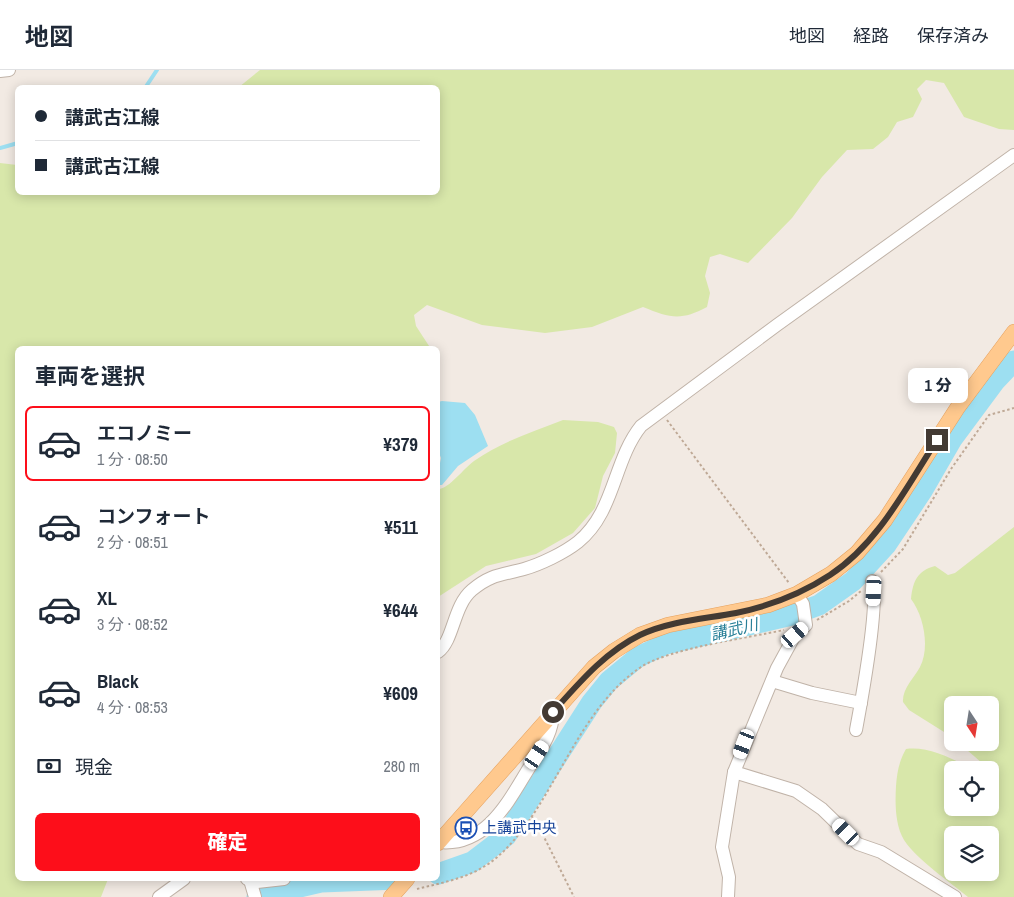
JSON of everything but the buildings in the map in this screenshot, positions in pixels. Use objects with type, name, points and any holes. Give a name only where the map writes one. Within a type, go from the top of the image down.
[{"type":"main road","points":[[440,841],[594,667],[614,651],[640,635],[668,625],[800,599],[845,563],[885,520],[958,407],[1014,332]]},
{"type":"street","points":[[0,71],[9,70]]},
{"type":"street","points":[[440,650],[447,642],[454,618],[470,592],[491,576],[523,569],[554,556],[578,542],[591,528],[610,495],[631,438],[640,426],[1014,155]]},
{"type":"street","points":[[856,730],[874,613],[872,581]]},
{"type":"street","points":[[728,897],[729,877],[722,847],[734,772],[772,681],[795,635],[806,623],[800,599]]},
{"type":"street","points":[[772,681],[812,693],[861,703]]},
{"type":"street","points":[[440,843],[464,840],[496,819],[544,745],[553,724],[553,712]]},
{"type":"street","points":[[734,772],[796,791],[822,809],[858,844],[880,852],[954,897]]},
{"type":"street","points":[[159,897],[181,881]]},
{"type":"street","points":[[251,886],[257,882],[266,881]]},
{"type":"path","points":[[401,890],[452,880],[486,866],[501,855],[532,817],[591,721],[613,693],[642,667],[671,654],[806,623],[849,601],[872,581],[903,548],[951,469],[989,414],[1014,408]]},
{"type":"path","points":[[660,410],[800,599]]},
{"type":"path","points":[[532,817],[539,827],[574,897]]},
{"type":"green space","points":[[260,70],[1014,70],[1014,130],[999,129],[964,117],[944,83],[926,80],[917,89],[922,99],[913,117],[897,122],[888,137],[873,149],[847,150],[822,177],[792,218],[748,263],[720,254],[710,257],[705,276],[710,293],[707,307],[682,316],[668,316],[643,307],[592,327],[545,333],[482,325],[427,305],[414,315],[416,326],[429,346],[15,346],[15,881],[107,881],[101,897],[0,897],[0,163],[15,165],[15,195],[440,195],[440,85],[241,85]]},
{"type":"green space","points":[[563,420],[598,422],[614,427],[617,433],[615,453],[603,476],[595,508],[573,533],[536,554],[486,566],[440,596],[440,488],[446,486],[484,454],[517,438]]},
{"type":"green space","points":[[1014,527],[1014,897],[968,897],[948,881],[999,881],[999,826],[944,826],[944,878],[910,848],[901,834],[897,821],[897,776],[906,749],[932,751],[955,761],[944,761],[944,816],[999,816],[999,761],[980,761],[968,751],[999,751],[999,696],[944,696],[944,732],[909,710],[903,702],[904,693],[920,667],[925,651],[922,623],[916,606],[911,599],[913,587],[920,574],[929,568],[935,566],[948,575],[955,573]]},
{"type":"water","points":[[440,402],[465,403],[475,415],[488,446],[458,466],[442,485],[440,485]]},
{"type":"waterway","points":[[147,85],[157,70]]},
{"type":"waterway","points":[[0,148],[15,144]]},
{"type":"waterway","name":"講武川","points":[[440,873],[472,862],[506,836],[592,702],[609,681],[638,657],[666,644],[792,615],[819,605],[853,581],[886,545],[922,491],[952,439],[995,381],[1014,361]]},
{"type":"waterway","name":"講武川","points":[[257,897],[321,882],[347,881]]},
{"type":"place","name":"上講武中央","points":[[466,828]]},
{"type":"route","points":[[553,712],[594,667],[614,651],[640,635],[668,625],[768,605],[798,594],[831,574],[857,553],[885,520],[937,440]]}]
